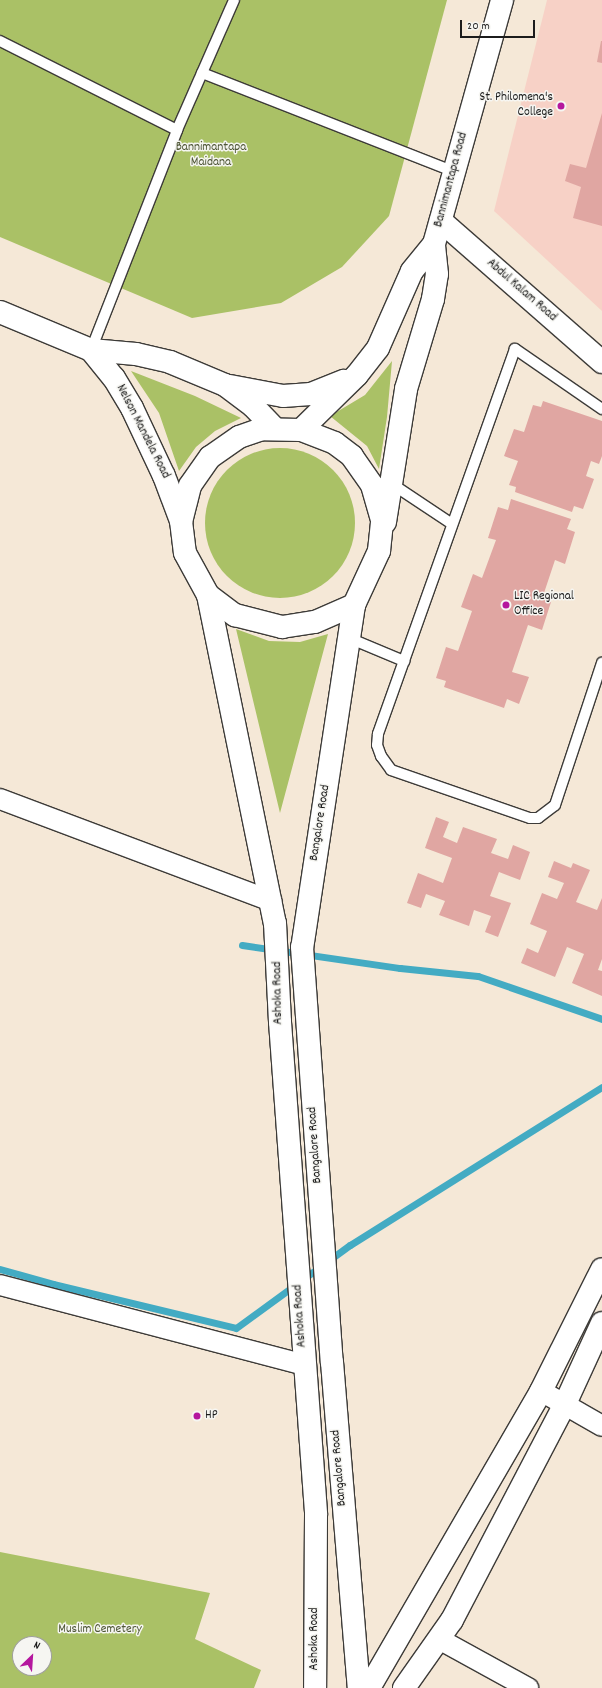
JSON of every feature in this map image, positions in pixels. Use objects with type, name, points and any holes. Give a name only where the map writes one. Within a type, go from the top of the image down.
[{"type":"main road","name":"Bannimantapa Road","points":[[434,244],[502,0]]},
{"type":"main road","name":"Abdul Kalam Road","points":[[441,221],[602,362]]},
{"type":"main road","points":[[301,430],[357,376],[378,348],[412,271],[434,244]]},
{"type":"main road","points":[[379,551],[392,484],[406,389],[434,293],[437,274],[434,244]]},
{"type":"main road","name":"Nelson Mandela Road","points":[[0,312],[91,350],[136,354],[170,362],[225,385],[253,406],[274,428]]},
{"type":"main road","name":"Nelson Mandela Road","points":[[91,350],[114,378],[132,408],[164,476],[181,521]]},
{"type":"main road","points":[[225,385],[283,396],[311,394],[357,376]]},
{"type":"main road","points":[[354,605],[316,622],[282,627],[235,615],[208,595],[184,553],[181,521],[190,486],[210,457],[239,437],[274,428],[301,430],[335,443],[352,456],[372,485],[382,520],[379,551]]},
{"type":"main road","name":"Bangalore Road","points":[[359,1688],[324,1250],[303,955],[354,605],[379,551]]},
{"type":"main road","name":"Ashoka Road","points":[[208,595],[271,901],[278,953],[280,1022],[316,1515],[315,1688]]},
{"type":"main road","points":[[369,1688],[541,1391],[576,1318],[602,1269]]},
{"type":"main road","points":[[404,1688],[452,1620],[565,1404],[601,1327]]},
{"type":"street","points":[[0,799],[271,901]]},
{"type":"street","points":[[0,1285],[304,1365]]},
{"type":"street","points":[[576,1318],[601,1327]]},
{"type":"street","points":[[541,1391],[602,1426]]},
{"type":"street","points":[[439,1639],[528,1688]]},
{"type":"lane","points":[[91,350],[177,130],[234,0]]},
{"type":"lane","points":[[0,41],[177,130]]},
{"type":"lane","points":[[202,73],[454,172]]},
{"type":"lane","points":[[602,409],[515,349],[378,734],[377,745],[391,770],[530,818],[548,813],[555,805],[602,664]]},
{"type":"lane","points":[[392,484],[452,524]]},
{"type":"lane","points":[[349,638],[404,661]]},
{"type":"shaded area","name":"St. Philomena's College","points":[[547,0],[602,0],[602,311],[494,211]]},
{"type":"green space","name":"Bannimantapa Maidana","points":[[0,0],[447,0],[389,216],[342,267],[281,303],[192,318],[0,237]]},
{"type":"green space","points":[[392,361],[387,417],[379,469],[367,446],[330,416],[365,395]]},
{"type":"green space","points":[[131,371],[195,396],[241,418],[215,431],[196,447],[179,471],[159,413]]},
{"type":"green space","points":[[287,448],[316,456],[338,475],[347,487],[350,494],[354,508],[354,538],[347,559],[328,581],[316,590],[309,593],[295,597],[273,598],[244,590],[232,581],[217,565],[210,552],[206,538],[205,516],[213,487],[222,475],[238,460],[251,453],[265,449]]},
{"type":"green space","points":[[236,629],[269,641],[300,642],[328,634],[280,813]]},
{"type":"green space","name":"Muslim Cemetery","points":[[0,1552],[210,1593],[195,1639],[261,1670],[254,1688],[0,1688]]},
{"type":"building","points":[[602,41],[602,63],[597,62]]},
{"type":"building","points":[[602,113],[602,226],[573,218],[581,187],[565,181],[570,164],[586,168]]},
{"type":"building","points":[[543,401],[602,421],[602,456],[599,464],[591,461],[586,476],[594,479],[583,509],[574,506],[572,512],[515,492],[516,487],[509,485],[518,461],[504,456],[514,429],[524,432],[533,405],[541,407]]},
{"type":"building","name":"LIC Regional Office","points":[[511,499],[571,519],[567,529],[575,532],[565,564],[555,560],[542,599],[551,602],[542,630],[528,625],[512,672],[529,677],[519,704],[507,699],[504,708],[444,687],[446,681],[436,678],[446,647],[458,651],[472,611],[461,607],[473,574],[482,578],[496,540],[488,538],[498,507],[508,510]]},
{"type":"building","points":[[436,817],[449,822],[443,837],[457,843],[463,827],[497,839],[491,853],[508,859],[513,845],[530,852],[520,880],[499,872],[490,896],[511,903],[498,937],[485,932],[491,916],[474,910],[469,926],[439,915],[445,901],[426,894],[421,908],[407,903],[418,873],[443,883],[452,858],[425,848]]},
{"type":"building","points":[[554,861],[571,868],[573,863],[590,870],[576,902],[597,910],[602,898],[602,959],[598,970],[602,971],[602,996],[572,983],[584,954],[567,947],[555,977],[521,963],[527,948],[538,953],[547,931],[530,924],[542,893],[557,899],[564,883],[548,877]]},
{"type":"waterway","points":[[242,945],[400,968],[478,976],[602,1019]]},
{"type":"waterway","points":[[0,1269],[53,1284],[236,1328],[350,1245],[602,1087]]},
{"type":"place","name":"St. Philomena's College","points":[[561,106]]},
{"type":"place","name":"LIC Regional Office","points":[[506,605]]},
{"type":"place","name":"HP","points":[[197,1416]]}]
